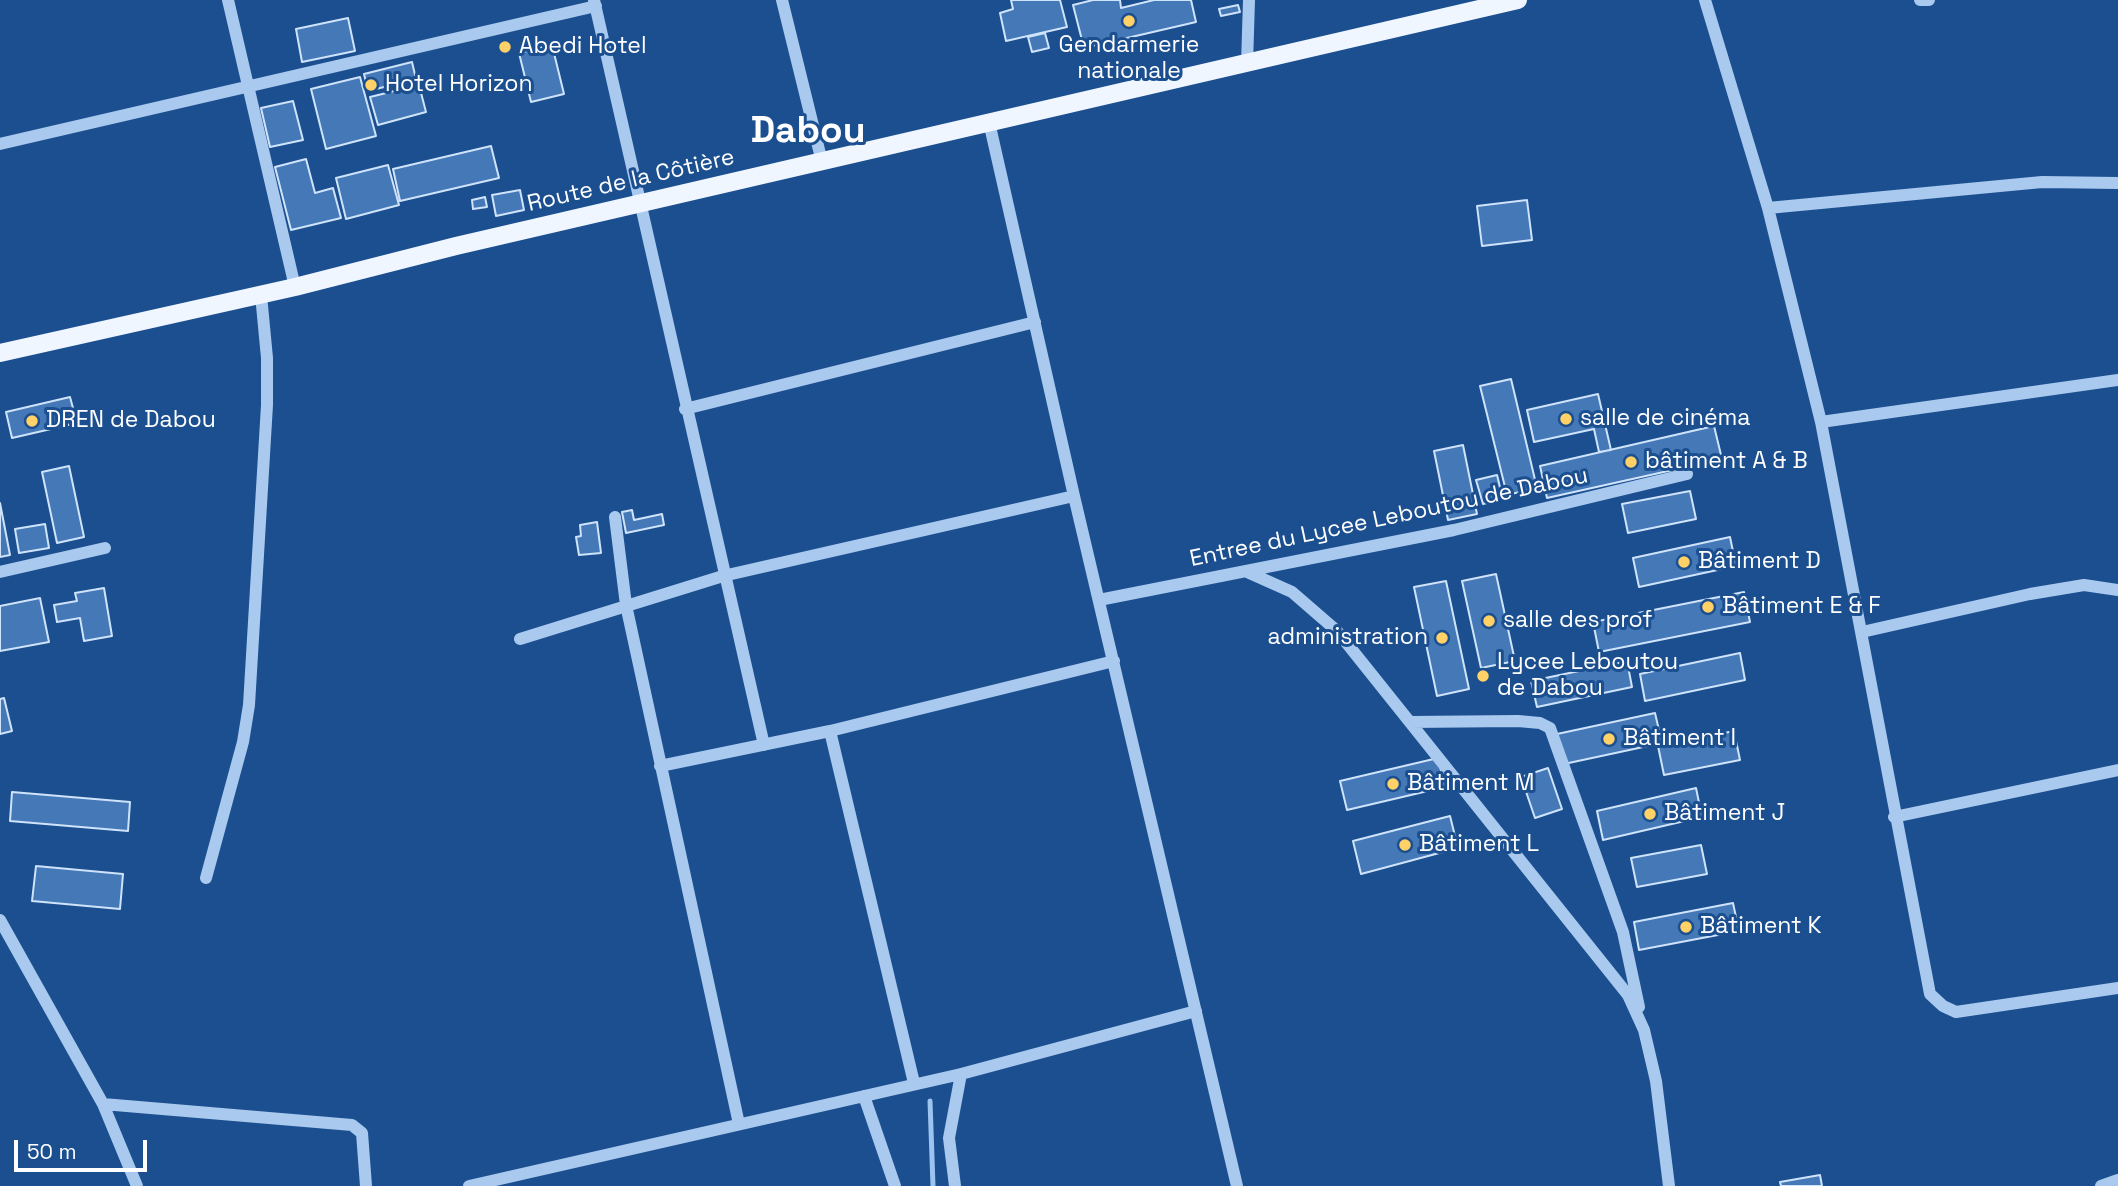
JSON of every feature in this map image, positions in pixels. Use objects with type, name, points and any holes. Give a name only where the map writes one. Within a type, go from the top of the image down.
[{"type":"main road","name":"Route de la Côtière","points":[[0,353],[261,295],[641,203],[1247,64],[1456,7],[1518,0]]},
{"type":"street","points":[[228,0],[295,287]]},
{"type":"street","points":[[782,0],[822,162]]},
{"type":"street","points":[[1247,64],[1250,0]]},
{"type":"street","points":[[1705,0],[1768,208],[1821,422],[1862,632],[1894,817],[1930,994],[1943,1006],[1956,1012],[2118,988]]},
{"type":"street","points":[[1920,0],[1929,0]]},
{"type":"street","points":[[0,144],[595,3],[723,576],[764,745]]},
{"type":"street","points":[[989,122],[1074,496],[1237,1186]]},
{"type":"street","points":[[1768,208],[2042,182],[2118,183]]},
{"type":"street","points":[[206,878],[243,742],[249,705],[267,405],[267,359],[261,295]]},
{"type":"street","points":[[685,409],[1035,322]]},
{"type":"street","points":[[1821,422],[2118,380]]},
{"type":"street","name":"Entree du Lycee Leboutou de Dabou","points":[[1100,600],[1454,530],[1687,474]]},
{"type":"street","points":[[520,639],[723,576],[1074,496]]},
{"type":"street","points":[[615,517],[626,605],[739,1124]]},
{"type":"street","points":[[0,572],[105,548]]},
{"type":"street","points":[[1245,571],[1292,592],[1337,631],[1608,968],[1628,995],[1644,1030]]},
{"type":"street","points":[[1862,632],[2030,593],[2084,585],[2118,590]]},
{"type":"street","points":[[660,766],[830,731],[1114,660]]},
{"type":"street","points":[[1410,722],[1518,720],[1540,723],[1550,728],[1623,932],[1656,1081],[1669,1186]]},
{"type":"street","points":[[830,731],[914,1083]]},
{"type":"street","points":[[1894,817],[2118,770]]},
{"type":"street","points":[[0,920],[103,1104],[137,1186]]},
{"type":"street","points":[[469,1186],[961,1074],[1196,1012]]},
{"type":"street","points":[[955,1186],[949,1138],[961,1074]]},
{"type":"street","points":[[864,1096],[895,1186]]},
{"type":"street","points":[[103,1104],[352,1125],[362,1133],[366,1186]]},
{"type":"street","points":[[2101,1186],[2118,1180]]},
{"type":"building","points":[[1011,0],[1060,0],[1067,27],[1006,41],[1000,13],[1013,9]]},
{"type":"building","points":[[1093,0],[1120,0],[1121,8],[1154,0],[1191,0],[1196,22],[1084,48],[1073,5]]},
{"type":"building","points":[[1238,5],[1240,12],[1221,16],[1219,9]]},
{"type":"building","points":[[348,18],[355,51],[302,62],[296,29]]},
{"type":"building","points":[[1045,33],[1049,48],[1032,52],[1028,37]]},
{"type":"building","points":[[552,45],[564,94],[531,102],[519,53]]},
{"type":"building","points":[[412,62],[416,79],[368,91],[364,74]]},
{"type":"building","points":[[360,77],[376,136],[326,149],[311,89]]},
{"type":"building","points":[[419,85],[426,112],[378,125],[370,97]]},
{"type":"building","points":[[293,101],[303,140],[270,147],[261,108]]},
{"type":"building","points":[[491,146],[499,178],[400,201],[393,169]]},
{"type":"building","points":[[306,159],[315,193],[333,188],[341,218],[291,230],[275,167]]},
{"type":"building","points":[[388,165],[399,205],[346,219],[336,178]]},
{"type":"building","points":[[520,190],[524,210],[496,216],[492,195]]},
{"type":"building","points":[[485,197],[487,207],[473,209],[472,200]]},
{"type":"building","points":[[1527,200],[1532,240],[1482,246],[1477,206]]},
{"type":"building","points":[[1511,379],[1537,488],[1507,495],[1480,386]]},
{"type":"building","name":"salle de cinéma","points":[[1598,394],[1611,450],[1599,452],[1594,429],[1534,442],[1527,410]]},
{"type":"building","points":[[70,397],[77,423],[12,438],[6,412]]},
{"type":"building","name":"bâtiment A & B","points":[[1714,426],[1722,459],[1547,498],[1540,466]]},
{"type":"building","points":[[1463,445],[1477,514],[1448,520],[1434,451]]},
{"type":"building","points":[[69,466],[84,537],[57,543],[42,472]]},
{"type":"building","points":[[1497,475],[1503,499],[1483,504],[1476,480]]},
{"type":"building","points":[[1690,491],[1696,519],[1628,533],[1622,504]]},
{"type":"building","points":[[0,503],[10,555],[0,557]]},
{"type":"building","points":[[632,510],[634,520],[662,514],[664,525],[626,533],[622,512]]},
{"type":"building","points":[[597,522],[601,553],[579,555],[576,537],[581,536],[580,525]]},
{"type":"building","points":[[45,524],[49,548],[19,553],[15,529]]},
{"type":"building","name":"Bâtiment D","points":[[1730,537],[1736,566],[1639,587],[1633,558]]},
{"type":"building","name":"salle des prof","points":[[1496,574],[1515,661],[1481,668],[1462,581]]},
{"type":"building","name":"administration","points":[[1446,581],[1469,689],[1437,696],[1414,587]]},
{"type":"building","points":[[104,588],[112,636],[84,641],[80,618],[57,622],[54,605],[77,601],[75,593]]},
{"type":"building","name":"Bâtiment E & F","points":[[1744,592],[1750,622],[1599,652],[1593,622]]},
{"type":"building","points":[[40,598],[49,642],[0,651],[0,606]]},
{"type":"building","points":[[1740,653],[1745,680],[1645,701],[1640,674]]},
{"type":"building","points":[[1627,661],[1632,687],[1537,707],[1531,681]]},
{"type":"building","points":[[4,698],[12,731],[0,734],[0,699]]},
{"type":"building","name":"Bâtiment I","points":[[1655,713],[1662,743],[1564,764],[1557,734]]},
{"type":"building","points":[[1734,731],[1740,760],[1664,775],[1658,746]]},
{"type":"building","name":"Bâtiment M","points":[[1438,758],[1445,787],[1347,810],[1340,781]]},
{"type":"building","points":[[1548,768],[1562,809],[1535,818],[1521,777]]},
{"type":"building","name":"Bâtiment J","points":[[1696,788],[1702,817],[1603,840],[1597,811]]},
{"type":"building","points":[[12,792],[130,802],[128,831],[10,821]]},
{"type":"building","name":"Bâtiment L","points":[[1450,816],[1458,848],[1361,874],[1353,841]]},
{"type":"building","points":[[1701,845],[1707,874],[1637,887],[1631,858]]},
{"type":"building","points":[[36,866],[123,874],[120,909],[32,901]]},
{"type":"building","name":"Bâtiment K","points":[[1733,903],[1739,931],[1639,950],[1634,922]]},
{"type":"building","points":[[1820,1175],[1822,1186],[1781,1186],[1780,1182]]},
{"type":"waterway","points":[[930,1101],[933,1186]]},
{"type":"place","name":"Gendarmerie nationale","points":[[1129,21]]},
{"type":"place","name":"Abedi Hotel","points":[[505,47]]},
{"type":"place","name":"Hotel Horizon","points":[[371,85]]},
{"type":"place","name":"salle de cinéma","points":[[1566,419]]},
{"type":"place","name":"DREN de Dabou","points":[[32,421]]},
{"type":"place","name":"bâtiment A & B","points":[[1631,462]]},
{"type":"place","name":"Bâtiment D","points":[[1684,562]]},
{"type":"place","name":"Bâtiment E & F","points":[[1708,607]]},
{"type":"place","name":"salle des prof","points":[[1489,621]]},
{"type":"place","name":"administration","points":[[1442,638]]},
{"type":"place","name":"Lycee Leboutou de Dabou","points":[[1483,676]]},
{"type":"place","name":"Bâtiment I","points":[[1609,739]]},
{"type":"place","name":"Bâtiment M","points":[[1393,784]]},
{"type":"place","name":"Bâtiment J","points":[[1650,814]]},
{"type":"place","name":"Bâtiment L","points":[[1405,845]]},
{"type":"place","name":"Bâtiment K","points":[[1686,927]]},
{"type":"district","name":"Dabou","points":[[808,132]]}]
